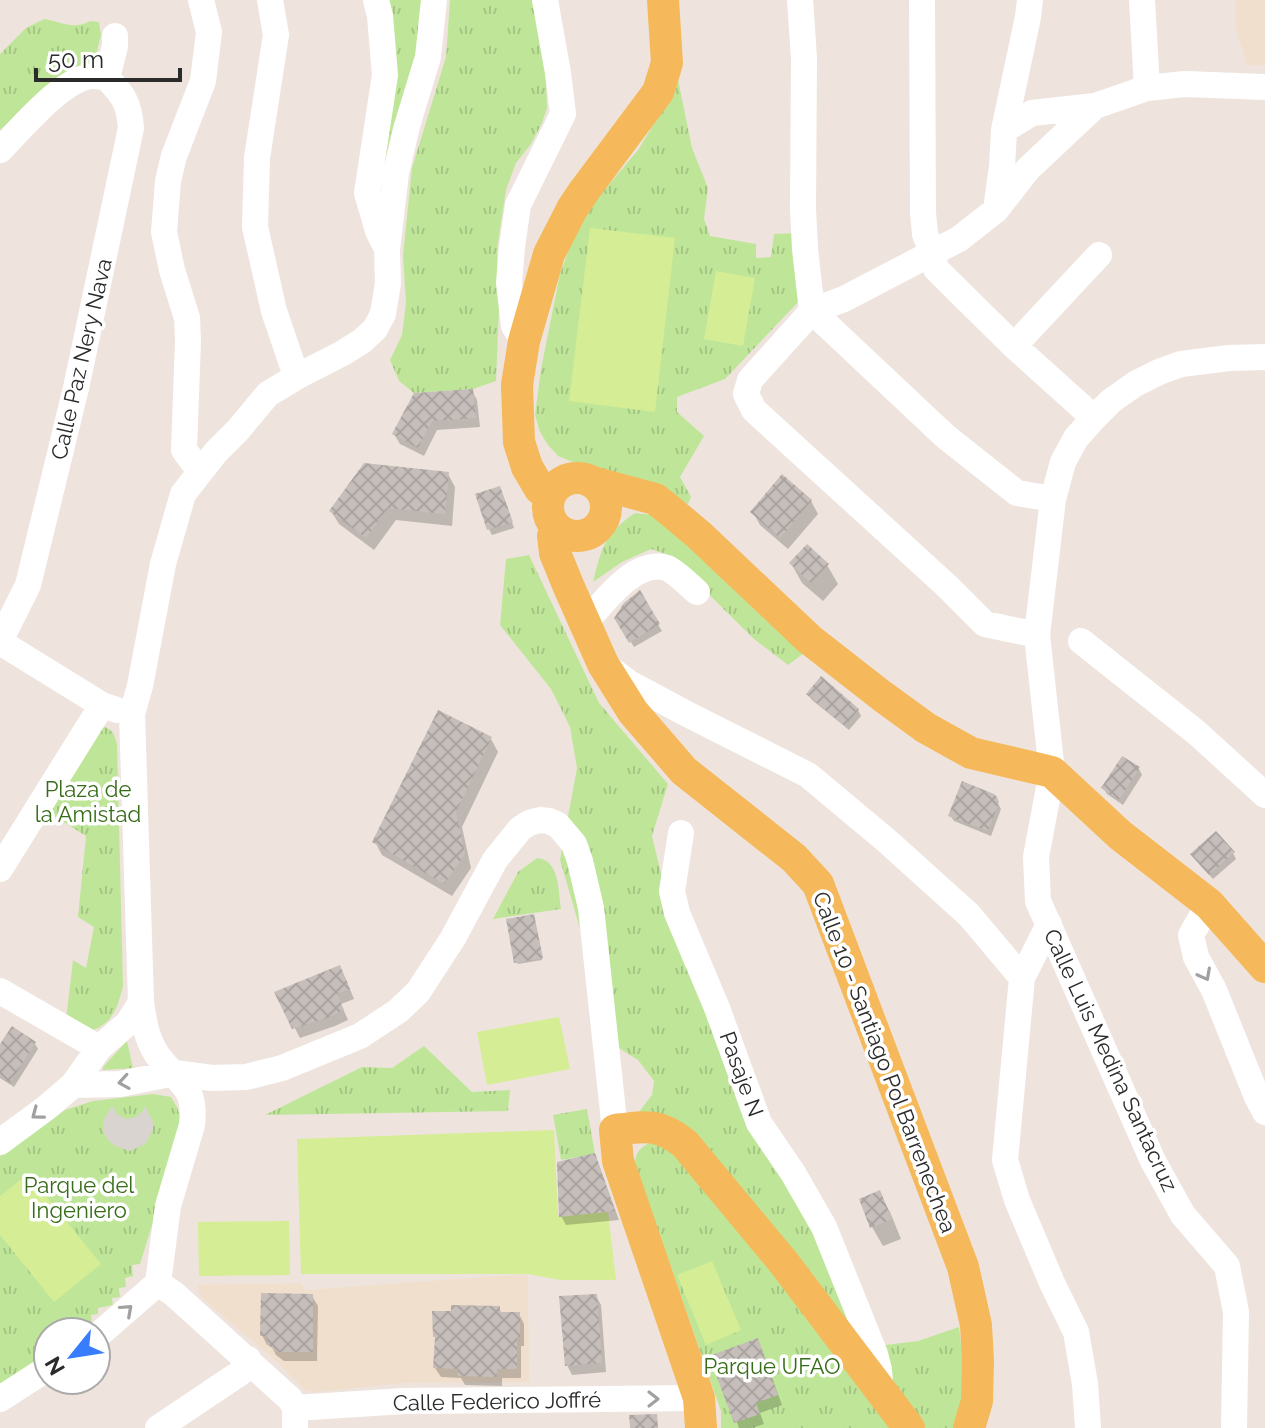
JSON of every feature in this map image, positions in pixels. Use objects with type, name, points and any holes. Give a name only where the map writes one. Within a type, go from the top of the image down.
[{"type":"main road","points":[[580,608],[584,559],[606,507],[604,497],[600,488],[571,485],[540,489],[527,467],[519,442],[517,385],[524,341],[549,254],[584,191],[658,92],[667,63],[663,0]]},
{"type":"main road","points":[[571,485],[655,499],[699,535],[809,639],[926,728],[971,753],[1052,772],[1120,835],[1209,904],[1265,967]]},
{"type":"main road","name":"Calle 10 - Santiago Pol Barrenechea","points":[[571,485],[548,513],[557,528],[553,536],[555,553],[603,664],[633,712],[684,771],[794,858],[818,884],[963,1267],[976,1325],[978,1361],[977,1401],[969,1428]]},
{"type":"main road","points":[[557,528],[565,534],[585,535],[624,509],[668,509]]},
{"type":"main road","points":[[700,1413],[618,1161],[615,1130],[661,1128],[685,1144],[784,1263],[909,1428]]},
{"type":"street","points":[[200,471],[184,450],[187,318],[164,232],[168,181],[174,156],[203,81],[209,32],[201,0]]},
{"type":"street","points":[[270,0],[276,35],[257,158],[255,227],[274,311],[298,376]]},
{"type":"street","points":[[376,0],[385,75],[367,193],[387,250]]},
{"type":"street","points":[[112,1323],[158,1283],[168,1206],[193,1115],[193,1101],[186,1086],[152,1046],[144,1028],[141,1002],[132,714],[154,604],[183,494],[200,471],[268,394],[362,341],[375,329],[383,314],[396,173],[428,57],[434,0]]},
{"type":"street","points":[[524,341],[514,326],[509,283],[518,205],[563,114],[545,0]]},
{"type":"street","points":[[800,0],[804,58],[803,222],[812,311],[945,436],[1017,493],[1053,499]]},
{"type":"street","points":[[922,0],[923,213],[925,234],[936,269],[1014,346],[1094,418]]},
{"type":"street","points":[[996,210],[1004,130],[1030,0]]},
{"type":"street","points":[[1142,0],[1147,88]]},
{"type":"street","points":[[0,150],[57,94],[77,80],[94,76],[107,78],[115,36]]},
{"type":"street","name":"Calle Paz Nery Nava","points":[[0,642],[28,585],[76,388],[131,128],[130,109],[123,95],[107,78]]},
{"type":"street","points":[[1004,130],[1032,113],[1095,106],[1147,88],[1185,84],[1265,87]]},
{"type":"street","points":[[1037,635],[985,624],[754,410],[746,394],[750,380],[812,311],[844,299],[959,239],[996,210],[1028,169],[1095,106]]},
{"type":"street","points":[[1014,346],[1099,255]]},
{"type":"street","name":"Calle Luis Medina Santacruz","points":[[1234,1428],[1236,1312],[1227,1266],[1183,1215],[1153,1161],[1038,901],[1036,857],[1052,772],[1037,635],[1053,499],[1063,462],[1076,438],[1111,401],[1135,384],[1170,368],[1201,361],[1265,357]]},
{"type":"street","points":[[580,608],[627,577],[649,568],[668,568],[697,592]]},
{"type":"street","points":[[1081,641],[1197,733],[1265,795]]},
{"type":"street","points":[[0,642],[102,705],[132,714]]},
{"type":"street","points":[[603,664],[629,683],[808,775],[969,915],[1022,978]]},
{"type":"street","points":[[0,869],[102,705]]},
{"type":"street","points":[[73,1085],[120,1084],[175,1073],[212,1078],[246,1077],[282,1068],[360,1036],[398,1011],[418,992],[453,938],[495,860],[508,842],[529,823],[540,820],[558,825],[574,844],[580,861],[591,908],[615,1130]]},
{"type":"street","name":"Pasaje N","points":[[681,833],[672,891],[677,913],[717,1008],[759,1123],[824,1227],[875,1354],[881,1392]]},
{"type":"street","points":[[1209,904],[1191,935],[1196,957],[1214,990],[1265,1112]]},
{"type":"street","points":[[1049,924],[1022,978],[1005,1160],[1017,1200],[1076,1332],[1085,1384],[1088,1428]]},
{"type":"street","points":[[0,991],[99,1048]]},
{"type":"street","points":[[0,1142],[73,1085],[99,1048],[128,1023],[141,1002]]},
{"type":"street","points":[[158,1283],[290,1399],[295,1418]]},
{"type":"street","points":[[158,1428],[240,1373],[248,1359]]},
{"type":"street","points":[[0,1399],[32,1378]]},
{"type":"street","name":"Calle Federico Joffré","points":[[295,1418],[404,1401],[700,1413]]},
{"type":"shaded area","points":[[1235,0],[1265,0],[1265,65],[1247,65],[1235,26]]},
{"type":"shaded area","points":[[112,1106],[117,1114],[126,1119],[136,1117],[144,1106],[146,1108],[153,1122],[153,1130],[145,1144],[130,1151],[109,1141],[103,1125]]},
{"type":"shaded area","points":[[528,1274],[529,1382],[403,1383],[317,1392],[306,1391],[203,1299],[198,1285],[300,1283],[306,1290]]},
{"type":"green space","points":[[384,0],[422,0],[417,51],[382,172]]},
{"type":"green space","points":[[450,0],[532,0],[545,52],[547,108],[531,144],[516,163],[506,190],[497,249],[499,308],[496,381],[473,389],[414,393],[399,381],[390,360],[402,335],[406,303],[403,255],[412,168],[446,57]]},
{"type":"green space","points":[[44,19],[73,25],[99,22],[101,35],[94,64],[57,79],[0,130],[0,54],[26,28]]},
{"type":"green space","points":[[675,65],[692,148],[708,188],[704,219],[710,236],[756,244],[756,258],[771,257],[774,234],[799,233],[802,298],[725,379],[677,397],[677,412],[704,436],[680,477],[691,497],[688,504],[664,490],[594,471],[558,456],[540,432],[535,415],[560,274],[580,219],[638,150],[669,99]]},
{"type":"green space","points":[[590,228],[675,238],[655,412],[569,401]]},
{"type":"green space","points":[[716,271],[755,278],[743,346],[704,339]]},
{"type":"green space","points":[[635,513],[653,515],[807,651],[788,665],[754,639],[669,555],[651,549],[622,562],[593,582],[610,535]]},
{"type":"green space","points":[[529,555],[599,703],[668,784],[652,836],[672,919],[803,1201],[867,1353],[638,1113],[652,1095],[654,1081],[638,1060],[614,1045],[560,860],[577,768],[570,727],[551,689],[500,625],[506,559]]},
{"type":"green space","name":"Plaza de la Amistad","points":[[105,727],[114,734],[117,744],[123,986],[110,1018],[93,1030],[66,1020],[73,960],[86,968],[94,927],[78,917],[86,836],[46,811],[98,730]]},
{"type":"green space","points":[[537,858],[545,860],[554,870],[561,909],[493,919],[518,872]]},
{"type":"green space","points":[[559,1017],[570,1069],[487,1085],[477,1032]]},
{"type":"green space","points":[[127,1041],[133,1068],[103,1070],[103,1067]]},
{"type":"green space","points":[[424,1046],[472,1092],[510,1090],[508,1111],[265,1115],[362,1067],[392,1068]]},
{"type":"green space","name":"Parque del Ingeniero","points":[[153,1094],[171,1097],[181,1120],[140,1264],[132,1265],[133,1276],[125,1278],[126,1287],[119,1288],[120,1297],[112,1298],[113,1305],[98,1308],[98,1314],[32,1316],[32,1368],[0,1389],[0,1156],[65,1110],[93,1101]]},
{"type":"green space","points":[[587,1109],[595,1154],[561,1160],[553,1115]]},
{"type":"green space","points":[[554,1130],[558,1216],[608,1212],[616,1280],[560,1280],[528,1274],[301,1274],[297,1139]]},
{"type":"green space","name":"Parque UFAO","points":[[649,1143],[671,1145],[897,1428],[721,1428],[721,1411],[635,1164],[639,1151]]},
{"type":"green space","points":[[28,1174],[101,1264],[54,1302],[0,1235],[0,1196]]},
{"type":"green space","points":[[289,1221],[290,1275],[199,1276],[198,1222]]},
{"type":"green space","points":[[712,1261],[741,1330],[706,1345],[677,1275]]},
{"type":"green space","points":[[959,1327],[964,1379],[960,1417],[955,1428],[925,1428],[887,1373],[877,1346],[918,1341]]},
{"type":"building","points":[[473,389],[476,418],[432,421],[418,448],[392,434],[414,393]]},
{"type":"building","points":[[364,463],[449,472],[445,514],[388,508],[366,538],[329,511]]},
{"type":"building","points":[[782,474],[812,500],[780,538],[750,512]]},
{"type":"building","points":[[500,486],[513,522],[487,530],[475,494]]},
{"type":"building","points":[[807,544],[829,564],[811,583],[789,563]]},
{"type":"building","points":[[640,590],[660,624],[629,643],[614,618],[624,603]]},
{"type":"building","points":[[821,676],[859,709],[845,726],[806,694]]},
{"type":"building","points":[[438,710],[492,737],[456,812],[465,854],[444,884],[372,842]]},
{"type":"building","points":[[1122,756],[1140,767],[1119,800],[1101,788]]},
{"type":"building","points":[[962,781],[997,797],[999,802],[988,831],[948,816]]},
{"type":"building","points":[[1216,831],[1235,852],[1209,875],[1190,854]]},
{"type":"building","points":[[534,914],[543,958],[514,963],[506,919]]},
{"type":"building","points":[[340,965],[350,989],[337,994],[344,1010],[292,1029],[274,992]]},
{"type":"building","points":[[12,1026],[36,1042],[10,1083],[0,1076],[0,1044]]},
{"type":"building","points":[[595,1153],[615,1211],[559,1217],[557,1162]]},
{"type":"building","points":[[880,1190],[892,1219],[870,1228],[859,1199]]},
{"type":"building","points":[[261,1293],[313,1294],[313,1352],[277,1352],[268,1345],[267,1336],[260,1336]]},
{"type":"building","points":[[597,1294],[602,1363],[565,1366],[559,1296]]},
{"type":"building","points":[[451,1305],[500,1306],[500,1312],[520,1312],[517,1369],[497,1369],[497,1377],[458,1376],[458,1369],[433,1368],[435,1337],[432,1311],[451,1311]]},
{"type":"building","points":[[758,1338],[778,1395],[756,1403],[760,1414],[734,1423],[709,1356]]},
{"type":"building","points":[[657,1414],[658,1428],[630,1428],[629,1415]]}]
